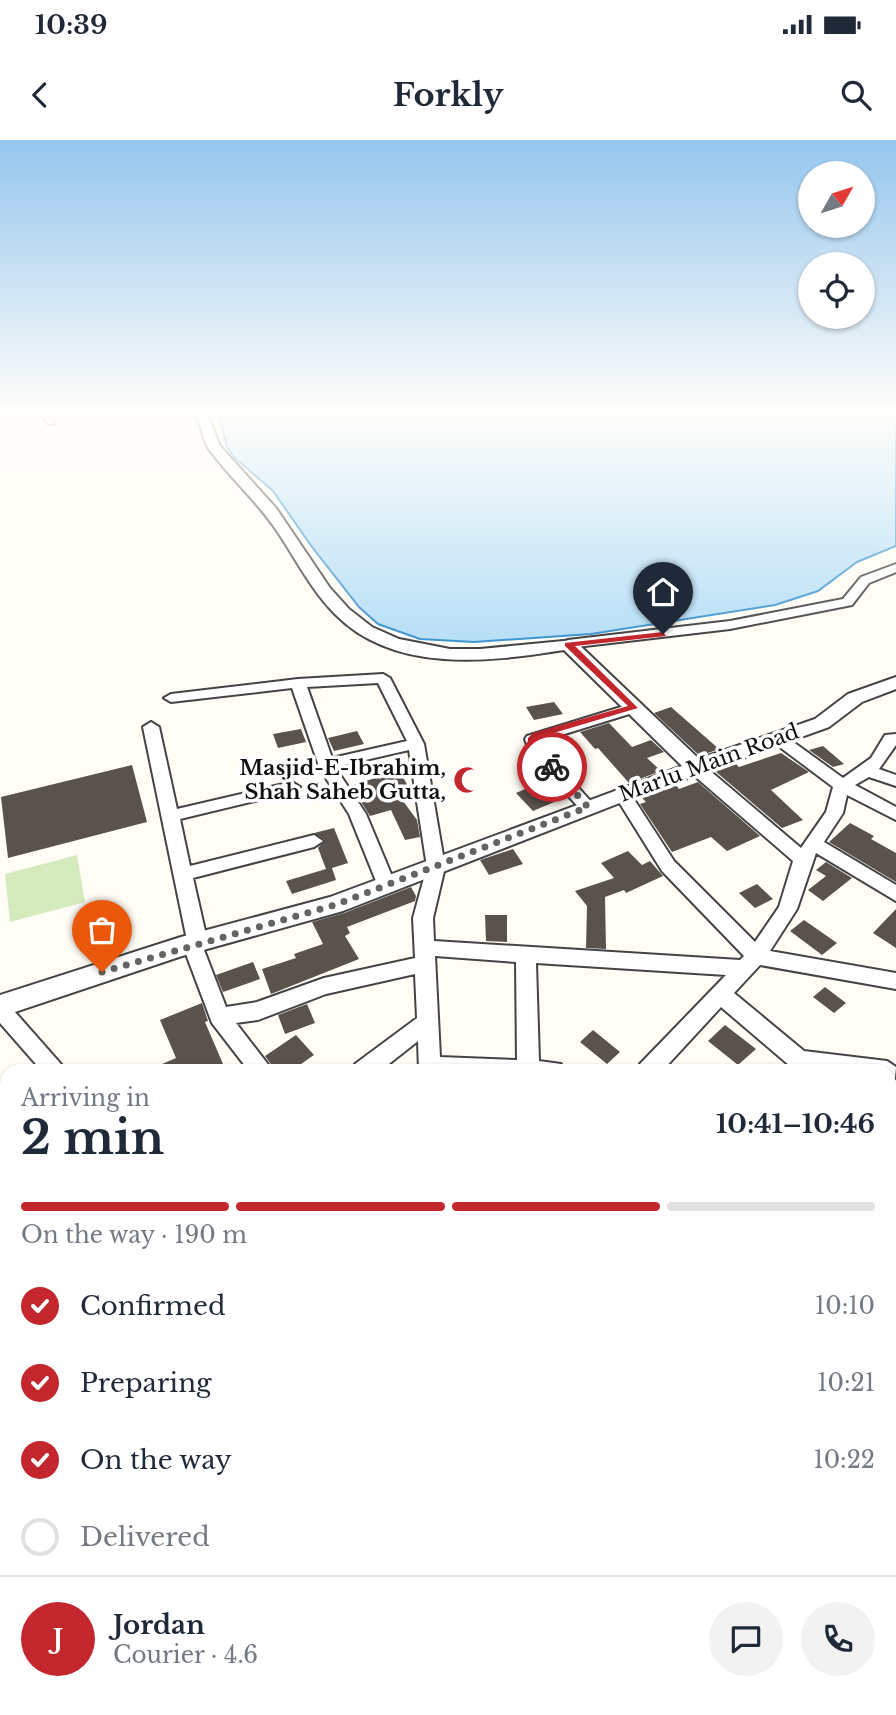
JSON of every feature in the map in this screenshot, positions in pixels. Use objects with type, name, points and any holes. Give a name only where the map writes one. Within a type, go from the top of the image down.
[{"type":"street","points":[[252,488],[342,612],[370,634],[424,652],[505,653],[730,625],[848,602],[865,580],[896,568]]},
{"type":"street","points":[[568,644],[696,768],[808,851],[896,894]]},
{"type":"street","points":[[171,698],[298,683],[383,678],[416,744],[436,867],[423,918],[430,1064]]},
{"type":"street","points":[[298,683],[327,764],[357,814],[387,886]]},
{"type":"street","name":"Marlu Main Road","points":[[0,1007],[102,972],[335,905],[622,794],[822,723],[855,698],[896,683]]},
{"type":"street","points":[[588,807],[536,750],[533,738],[634,708]]},
{"type":"street","points":[[151,727],[196,945],[219,1017],[256,1064]]},
{"type":"street","points":[[655,1064],[750,962],[788,909],[808,851],[834,813],[842,785],[869,771],[882,758],[894,736]]},
{"type":"street","points":[[779,739],[842,785],[896,814]]},
{"type":"street","points":[[327,764],[416,744]]},
{"type":"street","points":[[869,771],[896,781]]},
{"type":"street","points":[[170,816],[292,787]]},
{"type":"street","points":[[622,794],[668,866],[750,962]]},
{"type":"street","points":[[183,874],[314,841]]},
{"type":"street","points":[[526,954],[528,1064]]},
{"type":"street","points":[[219,1017],[258,1011],[324,986],[425,956],[526,954],[750,962],[896,981]]},
{"type":"street","points":[[720,994],[804,1064]]},
{"type":"street","points":[[0,1007],[50,1064]]},
{"type":"street","points":[[372,1064],[427,1022]]},
{"type":"green space","points":[[77,855],[85,902],[10,922],[5,874]]},
{"type":"water","points":[[269,488],[896,488],[896,546],[857,562],[818,591],[775,605],[591,634],[474,642],[420,639],[378,624],[359,607]]},
{"type":"building","points":[[554,702],[563,714],[534,720],[526,707]]},
{"type":"building","points":[[671,707],[719,749],[700,756],[654,713]]},
{"type":"building","points":[[609,723],[632,747],[651,740],[664,752],[647,758],[661,771],[629,783],[580,732]]},
{"type":"building","points":[[301,729],[306,742],[278,748],[273,734]]},
{"type":"building","points":[[357,731],[364,744],[334,751],[328,738]]},
{"type":"building","points":[[823,746],[844,764],[833,767],[809,750]]},
{"type":"building","points":[[781,753],[809,772],[771,790],[803,820],[782,828],[715,771],[736,764],[739,767]]},
{"type":"building","points":[[132,765],[147,822],[8,858],[1,797]]},
{"type":"building","points":[[399,770],[414,797],[403,801],[417,820],[420,837],[405,840],[391,810],[370,816],[351,786]]},
{"type":"building","points":[[698,782],[760,836],[727,851],[711,837],[672,852],[640,804],[646,802],[642,798],[676,785],[679,789]]},
{"type":"building","points":[[553,783],[566,797],[533,811],[516,793],[532,786],[536,790]]},
{"type":"building","points":[[850,823],[874,836],[871,839],[896,853],[896,882],[829,842]]},
{"type":"building","points":[[334,828],[348,863],[332,868],[336,880],[292,894],[286,881],[326,869],[318,848],[325,840],[314,833]]},
{"type":"building","points":[[513,849],[523,864],[489,875],[480,860]]},
{"type":"building","points":[[628,851],[642,865],[650,861],[663,876],[626,893],[624,890],[605,897],[606,949],[586,948],[587,906],[575,891],[614,878],[601,863]]},
{"type":"building","points":[[826,862],[852,878],[823,901],[808,890],[826,876],[816,870]]},
{"type":"building","points":[[757,884],[773,899],[755,908],[739,893]]},
{"type":"building","points":[[411,887],[416,896],[415,901],[347,927],[350,933],[345,936],[359,959],[271,994],[262,969],[296,958],[294,954],[323,944],[312,922],[344,913]]},
{"type":"building","points":[[896,909],[896,948],[873,933]]},
{"type":"building","points":[[485,915],[507,915],[507,942],[486,941]]},
{"type":"building","points":[[804,920],[837,943],[822,955],[790,931]]},
{"type":"building","points":[[253,962],[260,979],[223,992],[216,975]]},
{"type":"building","points":[[825,987],[846,1003],[834,1013],[813,997]]},
{"type":"building","points":[[202,1003],[208,1021],[205,1022],[223,1064],[162,1064],[176,1058],[160,1020]]},
{"type":"building","points":[[307,1004],[315,1023],[285,1034],[278,1015]]},
{"type":"building","points":[[725,1025],[756,1049],[737,1064],[708,1041]]},
{"type":"building","points":[[593,1030],[620,1052],[607,1064],[580,1042]]},
{"type":"building","points":[[296,1035],[314,1055],[301,1064],[271,1064],[265,1056]]},
{"type":"way so far","points":[[102,972],[181,947],[193,946],[335,905],[588,807],[552,767]]},
{"type":"place","name":"Masjid-E-Ibrahim, Shah Saheb Gutta,","points":[[467,780]]},
{"type":"route","points":[[552,767],[536,750],[533,744],[536,735],[634,708],[568,644],[663,634]]}]
